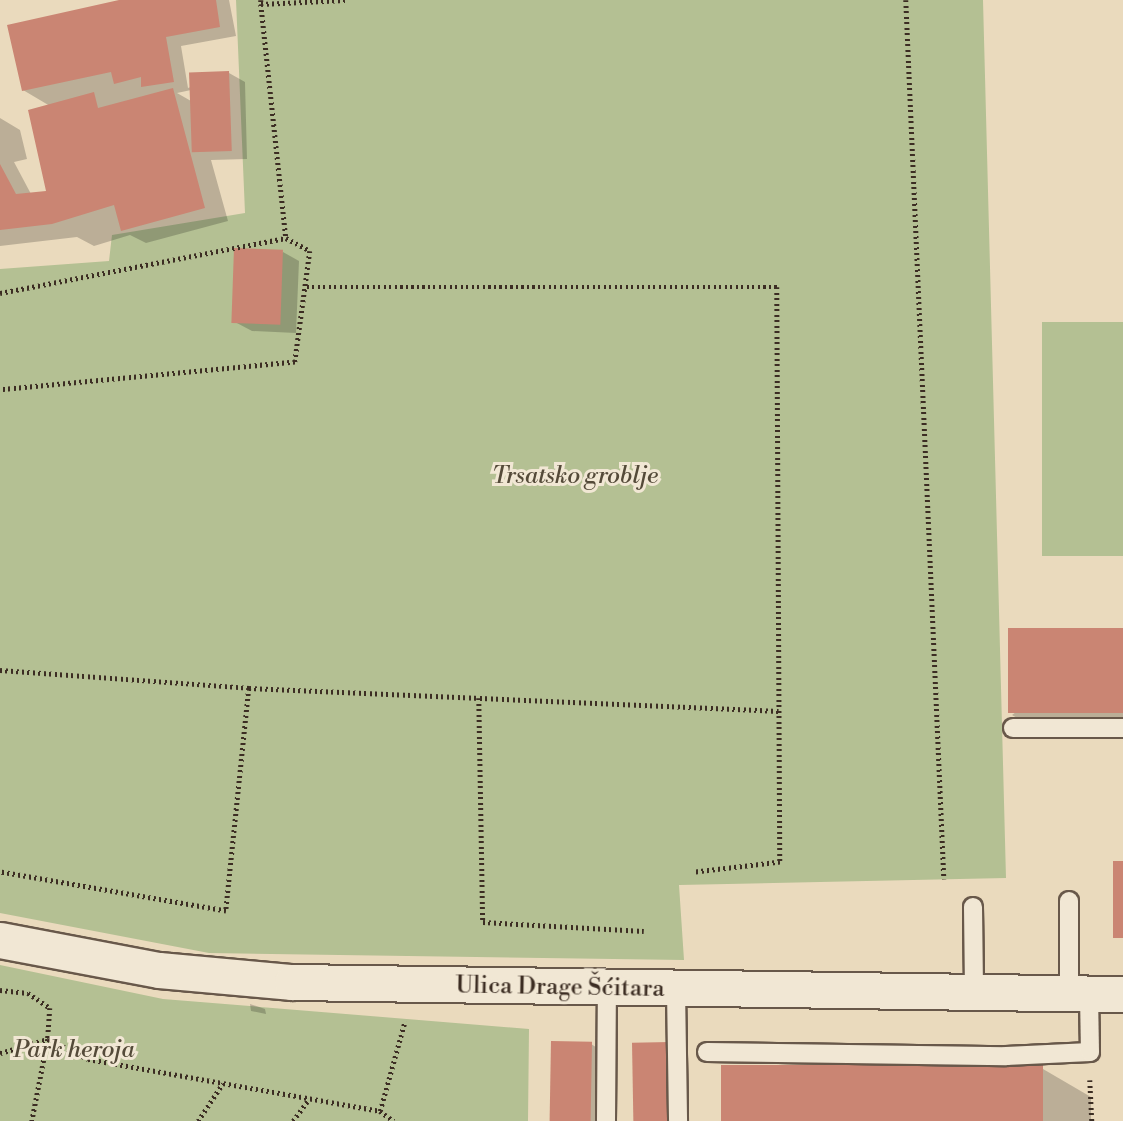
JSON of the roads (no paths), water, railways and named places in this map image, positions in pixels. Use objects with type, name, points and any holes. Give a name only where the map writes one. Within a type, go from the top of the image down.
[{"type":"street","name":"Ulica Drage Šćitara","points":[[0,940],[159,970],[292,982],[607,990],[1094,994]]},
{"type":"lane","points":[[1013,729],[1123,728]]},
{"type":"lane","points":[[707,1052],[1006,1056],[1090,1052],[1094,994],[1069,901]]},
{"type":"lane","points":[[972,907],[974,995]]},
{"type":"lane","points":[[606,1121],[607,990]]},
{"type":"lane","points":[[676,990],[678,1121]]},
{"type":"park label","name":"Trsatsko groblje","points":[[575,477]]},
{"type":"park label","name":"Park heroja","points":[[74,1051]]}]
